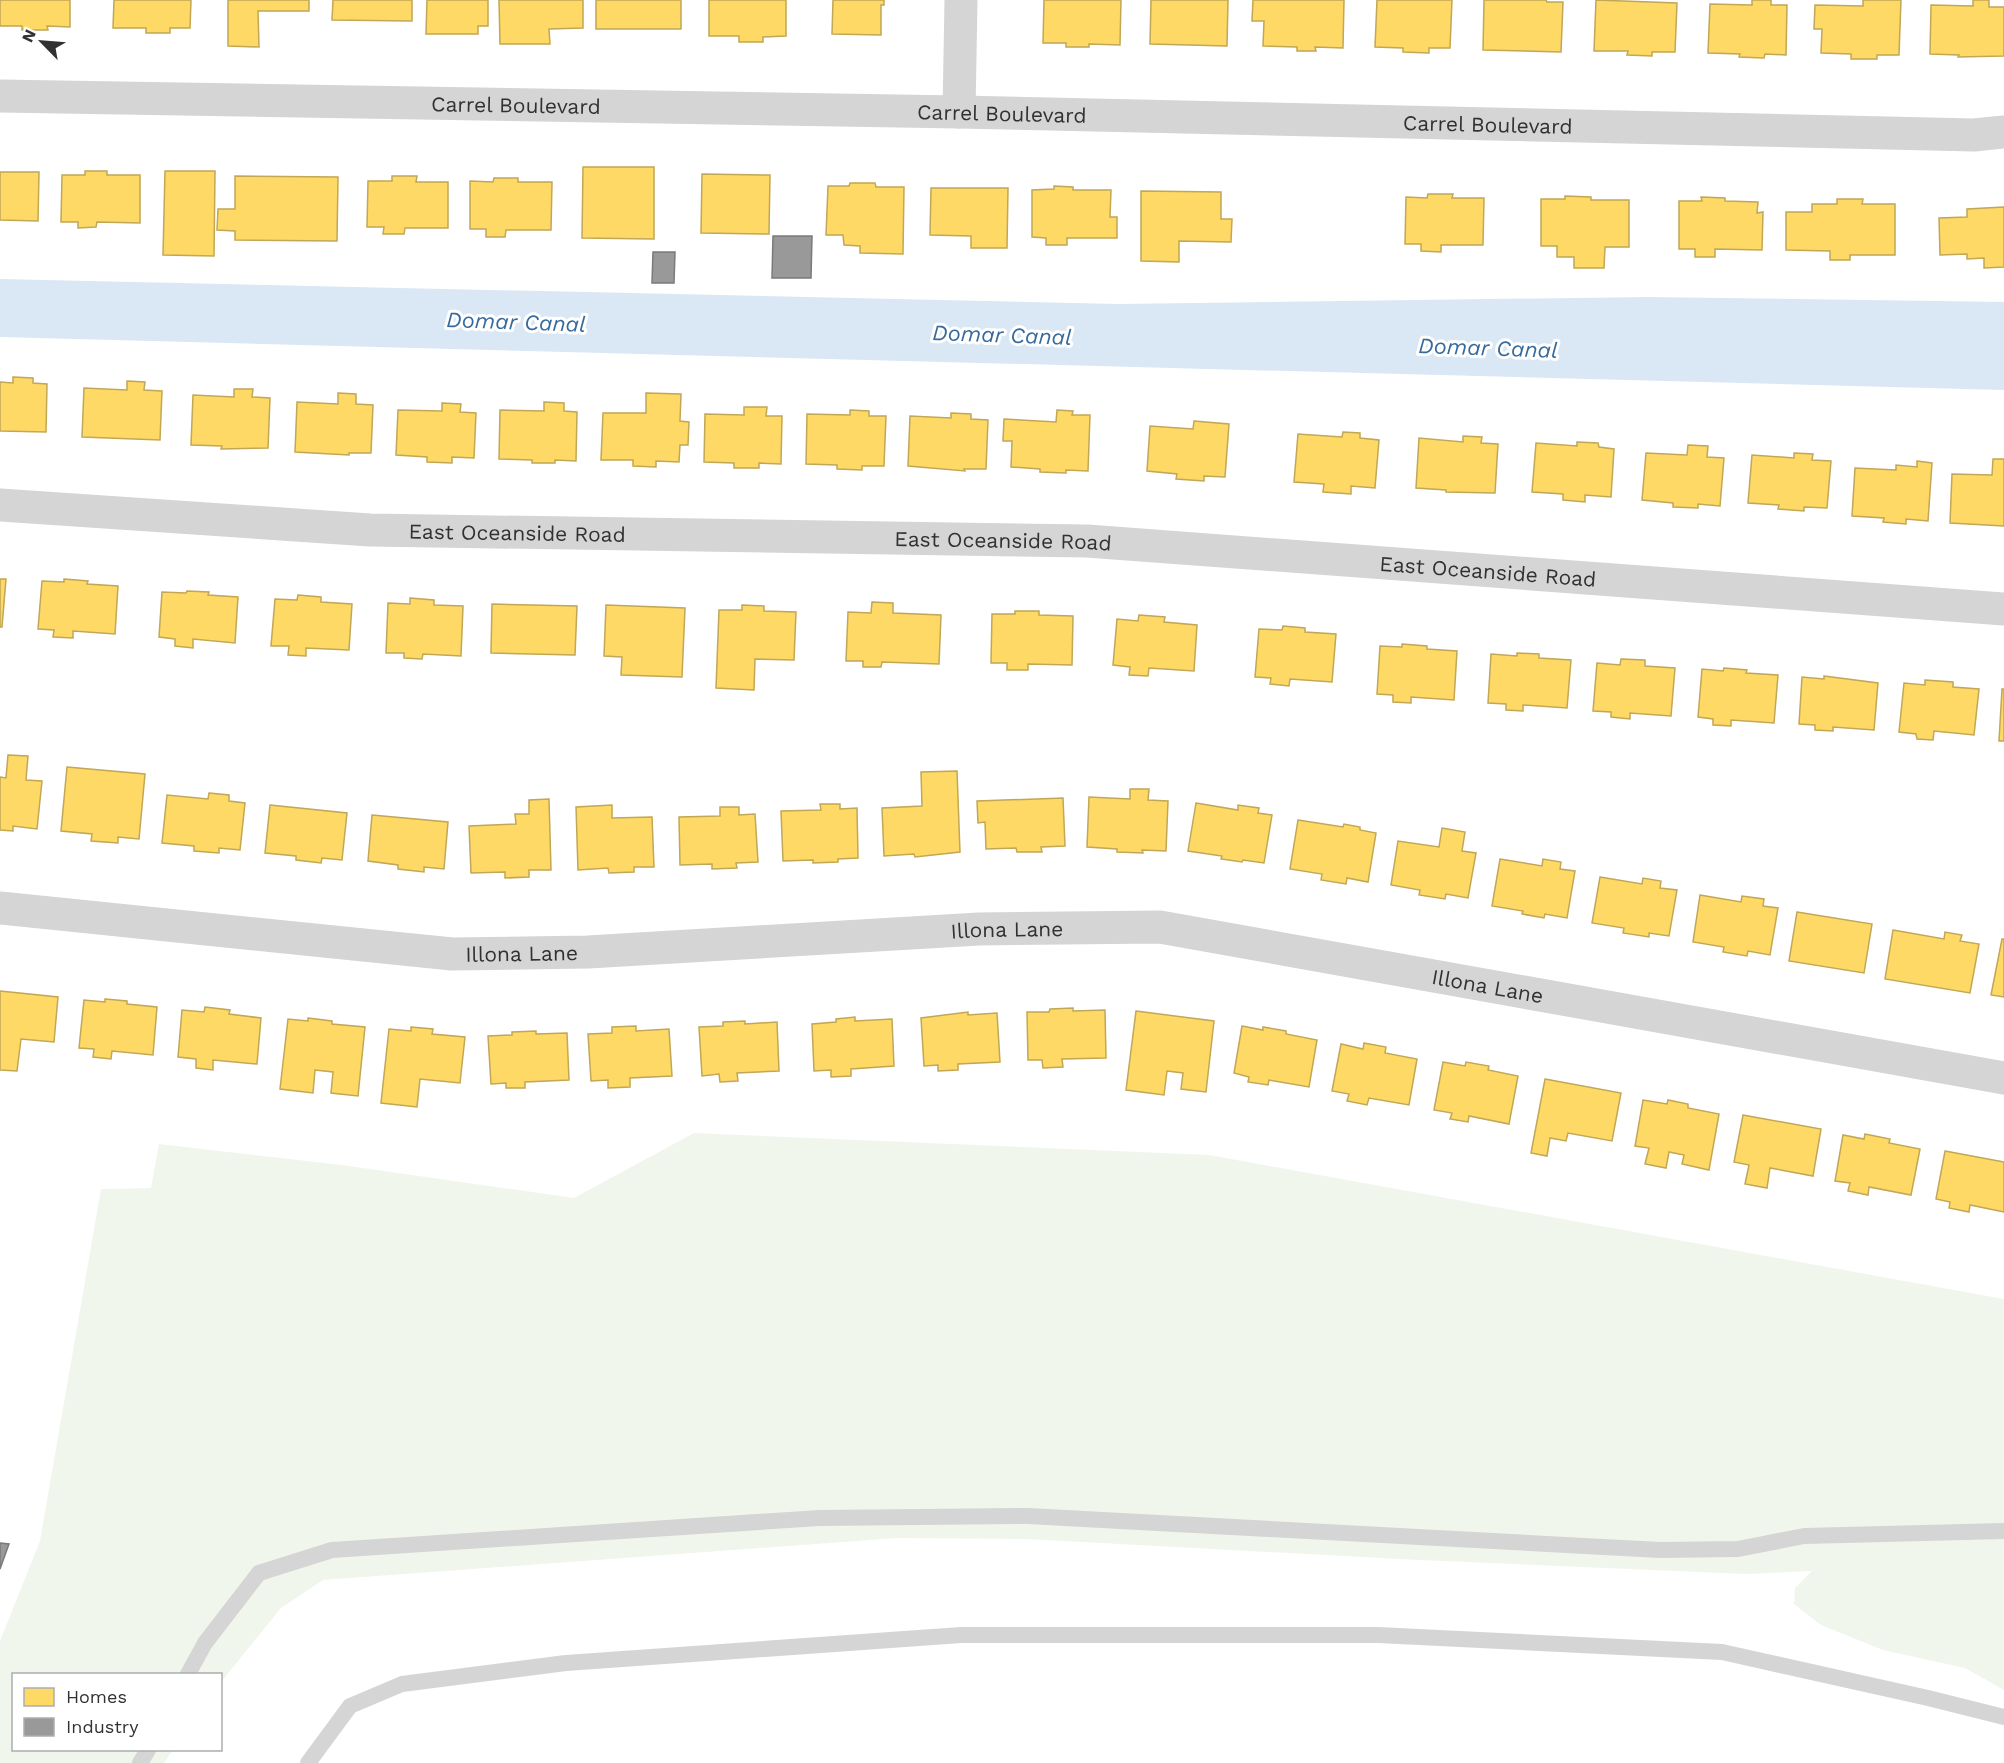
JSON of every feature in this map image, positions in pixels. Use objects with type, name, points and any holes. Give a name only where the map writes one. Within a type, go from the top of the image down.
[{"type":"street","points":[[959,112],[961,0]]},
{"type":"street","name":"Carrel Boulevard","points":[[0,96],[959,112],[1974,135],[2004,132]]},
{"type":"street","name":"East Oceanside Road","points":[[0,505],[370,530],[1087,541],[2004,609]]},
{"type":"street","name":"Illona Lane","points":[[0,908],[452,954],[588,952],[979,930],[1160,927],[2004,1078]]},
{"type":"lane","points":[[189,1673],[205,1643],[259,1573],[332,1550],[819,1518],[1028,1516],[1660,1550],[1738,1549],[1804,1536],[2004,1531]]},
{"type":"lane","points":[[308,1763],[350,1706],[402,1684],[566,1664],[961,1635],[1378,1635],[1722,1652],[1928,1698],[2004,1718]]},
{"type":"shaded area","points":[[694,1133],[1209,1155],[2004,1299],[2004,1690],[1965,1668],[1883,1650],[1821,1625],[1794,1604],[1795,1588],[1812,1571],[1746,1574],[1419,1560],[1027,1539],[897,1538],[323,1580],[281,1608],[222,1681],[222,1673],[12,1673],[12,1751],[172,1751],[164,1763],[0,1763],[0,1641],[40,1541],[101,1189],[151,1188],[159,1144],[342,1165],[574,1198]]},
{"type":"water","name":"Domar Canal","points":[[0,279],[1119,304],[1647,297],[2004,302],[2004,390],[0,337]]},
{"type":"building: Homes","points":[[0,0],[70,0],[70,27],[47,26],[48,30],[22,30],[22,26],[0,26]]},
{"type":"building: Homes","points":[[114,0],[191,0],[190,28],[170,28],[170,33],[146,33],[146,28],[113,28]]},
{"type":"building: Homes","points":[[228,0],[309,0],[309,11],[258,11],[259,47],[228,46]]},
{"type":"building: Homes","points":[[333,0],[412,0],[412,21],[332,20]]},
{"type":"building: Homes","points":[[427,0],[488,0],[488,26],[478,26],[478,34],[426,34]]},
{"type":"building: Homes","points":[[499,0],[583,0],[583,28],[549,29],[550,44],[500,44]]},
{"type":"building: Homes","points":[[596,0],[681,0],[681,29],[596,29]]},
{"type":"building: Homes","points":[[709,0],[786,0],[786,36],[763,37],[763,42],[739,42],[739,36],[709,36]]},
{"type":"building: Homes","points":[[833,0],[884,0],[884,5],[881,5],[881,35],[832,34]]},
{"type":"building: Homes","points":[[1044,0],[1121,0],[1120,45],[1089,44],[1089,47],[1066,47],[1066,43],[1043,43]]},
{"type":"building: Homes","points":[[1151,0],[1228,0],[1227,46],[1150,44]]},
{"type":"building: Homes","points":[[1253,0],[1344,0],[1343,48],[1315,47],[1316,51],[1297,51],[1297,47],[1263,46],[1264,21],[1252,21]]},
{"type":"building: Homes","points":[[1377,0],[1452,0],[1450,48],[1429,48],[1429,53],[1403,52],[1403,48],[1375,47]]},
{"type":"building: Homes","points":[[1484,0],[1563,2],[1561,52],[1483,50]]},
{"type":"building: Homes","points":[[1596,0],[1677,3],[1675,52],[1652,52],[1652,56],[1627,55],[1628,51],[1594,51]]},
{"type":"building: Homes","points":[[1752,0],[1771,0],[1771,5],[1787,5],[1786,55],[1765,54],[1764,58],[1739,57],[1740,54],[1708,53],[1710,4],[1752,5]]},
{"type":"building: Homes","points":[[1863,0],[1901,0],[1899,55],[1877,55],[1877,59],[1851,59],[1851,54],[1821,53],[1822,29],[1814,29],[1815,5],[1863,6]]},
{"type":"building: Homes","points":[[1973,0],[1989,0],[1989,7],[2004,7],[2004,56],[1958,57],[1959,55],[1930,54],[1931,5],[1973,6]]},
{"type":"building: Homes","points":[[583,167],[654,167],[654,239],[582,238]]},
{"type":"building: Homes","points":[[85,171],[107,171],[107,175],[140,175],[140,223],[97,222],[96,227],[78,228],[78,222],[61,222],[62,175],[85,175]]},
{"type":"building: Homes","points":[[165,171],[215,171],[214,256],[163,255]]},
{"type":"building: Homes","points":[[0,172],[39,172],[38,221],[0,220]]},
{"type":"building: Homes","points":[[702,174],[770,175],[769,234],[701,233]]},
{"type":"building: Homes","points":[[235,176],[338,177],[337,241],[235,240],[235,231],[217,230],[218,209],[235,209]]},
{"type":"building: Homes","points":[[392,176],[417,176],[416,182],[448,182],[448,228],[405,228],[404,234],[383,234],[384,227],[367,227],[368,181],[392,181]]},
{"type":"building: Homes","points":[[494,178],[518,178],[518,182],[552,182],[551,230],[506,230],[505,237],[486,237],[486,229],[470,229],[470,181],[493,182]]},
{"type":"building: Homes","points":[[850,183],[875,183],[876,187],[904,187],[903,254],[860,253],[860,246],[844,245],[843,235],[826,235],[828,186],[849,186]]},
{"type":"building: Homes","points":[[1054,186],[1073,187],[1073,190],[1111,190],[1110,217],[1117,217],[1117,238],[1067,238],[1067,245],[1046,245],[1046,238],[1032,237],[1032,190],[1054,189]]},
{"type":"building: Homes","points":[[931,188],[1008,188],[1007,248],[971,248],[971,236],[930,235]]},
{"type":"building: Homes","points":[[1141,191],[1221,192],[1221,219],[1232,219],[1231,242],[1179,241],[1179,262],[1141,261]]},
{"type":"building: Homes","points":[[1428,194],[1453,194],[1452,198],[1484,198],[1483,245],[1441,245],[1441,252],[1421,251],[1421,244],[1405,244],[1406,197],[1427,198]]},
{"type":"building: Homes","points":[[1565,196],[1591,197],[1591,200],[1629,200],[1629,247],[1605,247],[1604,268],[1574,268],[1574,257],[1557,257],[1557,246],[1541,246],[1541,199],[1565,199]]},
{"type":"building: Homes","points":[[1701,197],[1725,198],[1725,201],[1758,202],[1757,213],[1763,212],[1762,250],[1715,249],[1715,257],[1695,257],[1695,249],[1679,249],[1679,201],[1702,201]]},
{"type":"building: Homes","points":[[1837,199],[1863,199],[1862,204],[1895,204],[1895,255],[1850,255],[1850,260],[1830,260],[1830,251],[1786,250],[1786,212],[1812,212],[1812,204],[1837,204]]},
{"type":"building: Homes","points":[[2004,207],[2004,267],[1984,268],[1984,258],[1967,259],[1967,254],[1940,255],[1939,218],[1967,217],[1967,209]]},
{"type":"building: Homes","points":[[13,377],[33,378],[33,383],[47,384],[46,432],[0,431],[0,382],[13,383]]},
{"type":"building: Homes","points":[[127,381],[145,382],[144,390],[162,391],[160,440],[82,437],[84,388],[127,390]]},
{"type":"building: Homes","points":[[234,389],[253,389],[252,397],[270,398],[268,448],[221,449],[222,446],[191,445],[193,395],[234,397]]},
{"type":"building: Homes","points":[[338,393],[356,394],[356,404],[373,405],[371,453],[349,453],[349,455],[295,452],[297,402],[338,404]]},
{"type":"building: Homes","points":[[646,393],[681,394],[680,421],[689,422],[688,445],[680,445],[679,462],[656,461],[656,467],[633,466],[633,460],[601,460],[603,413],[646,413]]},
{"type":"building: Homes","points":[[544,402],[564,403],[564,411],[577,412],[576,461],[555,460],[555,463],[532,463],[532,460],[499,459],[500,410],[544,411]]},
{"type":"building: Homes","points":[[442,403],[461,404],[460,412],[476,413],[474,458],[452,457],[452,463],[427,462],[427,457],[396,455],[398,410],[442,411]]},
{"type":"building: Homes","points":[[744,407],[767,407],[766,416],[782,416],[781,464],[759,463],[759,468],[734,468],[734,463],[704,462],[705,414],[744,415]]},
{"type":"building: Homes","points":[[850,410],[869,411],[869,416],[886,416],[884,466],[862,466],[862,470],[837,469],[837,465],[806,464],[807,414],[850,415]]},
{"type":"building: Homes","points":[[1057,410],[1073,411],[1072,415],[1090,415],[1088,471],[1040,472],[1040,469],[1011,467],[1012,441],[1003,441],[1004,419],[1056,422]]},
{"type":"building: Homes","points":[[951,413],[971,414],[971,419],[988,420],[986,469],[964,469],[965,471],[908,466],[910,416],[951,418]]},
{"type":"building: Homes","points":[[1194,421],[1229,424],[1225,477],[1204,476],[1204,481],[1176,479],[1177,474],[1147,471],[1150,426],[1193,429]]},
{"type":"building: Homes","points":[[1343,432],[1360,433],[1360,438],[1379,440],[1375,488],[1351,486],[1351,494],[1323,492],[1324,484],[1294,482],[1298,434],[1342,437]]},
{"type":"building: Homes","points":[[1463,436],[1482,437],[1481,443],[1498,444],[1495,493],[1446,492],[1446,490],[1416,488],[1419,438],[1463,442]]},
{"type":"building: Homes","points":[[1577,442],[1598,443],[1599,447],[1614,449],[1611,497],[1585,495],[1585,502],[1563,500],[1563,494],[1532,492],[1536,443],[1577,446]]},
{"type":"building: Homes","points":[[1688,445],[1708,446],[1707,457],[1724,458],[1720,506],[1698,504],[1698,508],[1673,507],[1673,503],[1642,500],[1646,453],[1687,455]]},
{"type":"building: Homes","points":[[1794,453],[1813,454],[1812,460],[1831,461],[1827,508],[1804,507],[1804,511],[1778,509],[1779,505],[1748,503],[1752,455],[1794,458]]},
{"type":"building: Homes","points":[[1993,459],[2004,459],[2004,526],[1950,523],[1952,474],[1992,475]]},
{"type":"building: Homes","points":[[1917,461],[1932,463],[1928,521],[1906,519],[1906,524],[1883,522],[1884,518],[1852,516],[1855,468],[1896,470],[1896,465],[1917,467]]},
{"type":"building: Homes","points":[[0,579],[6,579],[2,627],[0,627]]},
{"type":"building: Homes","points":[[64,579],[88,581],[87,584],[118,586],[115,634],[73,631],[73,638],[53,637],[54,630],[38,629],[42,581],[64,582]]},
{"type":"building: Homes","points":[[187,591],[238,597],[235,643],[193,639],[193,648],[175,646],[175,639],[159,637],[162,592],[186,593]]},
{"type":"building: Homes","points":[[298,595],[321,597],[321,602],[352,604],[349,650],[306,648],[306,656],[288,655],[289,646],[271,646],[275,599],[297,600]]},
{"type":"building: Homes","points":[[410,598],[434,600],[434,605],[463,606],[461,656],[423,654],[422,659],[404,658],[404,653],[386,653],[388,603],[410,604]]},
{"type":"building: Homes","points":[[872,602],[893,603],[893,613],[941,615],[939,664],[882,662],[881,667],[863,667],[863,661],[846,661],[848,612],[871,613]]},
{"type":"building: Homes","points":[[492,604],[577,606],[575,655],[491,653]]},
{"type":"building: Homes","points":[[606,605],[685,608],[682,677],[621,675],[622,657],[604,656]]},
{"type":"building: Homes","points":[[742,605],[764,606],[764,611],[796,612],[794,660],[755,659],[754,690],[716,688],[719,610],[742,610]]},
{"type":"building: Homes","points":[[1015,611],[1039,611],[1039,615],[1073,616],[1072,665],[1028,664],[1028,670],[1007,670],[1007,663],[991,663],[992,614],[1015,614]]},
{"type":"building: Homes","points":[[1139,615],[1165,617],[1164,622],[1197,625],[1194,671],[1149,668],[1148,676],[1129,675],[1130,667],[1113,665],[1117,619],[1138,621]]},
{"type":"building: Homes","points":[[1283,626],[1305,628],[1305,632],[1336,634],[1332,682],[1290,679],[1289,686],[1270,684],[1271,678],[1255,677],[1259,629],[1282,630]]},
{"type":"building: Homes","points":[[1402,644],[1427,646],[1427,649],[1457,651],[1454,700],[1411,697],[1411,703],[1393,702],[1393,695],[1377,694],[1380,646],[1402,647]]},
{"type":"building: Homes","points":[[1517,653],[1539,654],[1539,658],[1571,660],[1567,708],[1523,705],[1523,711],[1506,710],[1506,704],[1488,703],[1491,654],[1517,656]]},
{"type":"building: Homes","points":[[1621,659],[1645,660],[1645,666],[1675,668],[1671,716],[1630,713],[1630,719],[1611,717],[1611,712],[1593,711],[1597,663],[1620,665]]},
{"type":"building: Homes","points":[[1724,668],[1747,670],[1746,673],[1778,675],[1774,723],[1731,720],[1731,726],[1713,725],[1713,719],[1698,717],[1702,669],[1723,671]]},
{"type":"building: Homes","points":[[1824,676],[1878,683],[1874,730],[1833,727],[1833,731],[1815,730],[1815,725],[1799,724],[1802,677],[1824,679]]},
{"type":"building: Homes","points":[[1925,680],[1953,682],[1953,687],[1979,689],[1974,735],[1934,731],[1933,740],[1917,739],[1916,734],[1899,732],[1904,683],[1925,685]]},
{"type":"building: Homes","points":[[2002,689],[2004,689],[2004,741],[1999,741]]},
{"type":"building: Homes","points":[[8,755],[28,756],[26,780],[42,781],[37,829],[13,826],[13,831],[0,830],[0,777],[6,778]]},
{"type":"building: Homes","points":[[67,767],[145,774],[139,839],[118,837],[118,843],[91,841],[92,834],[61,831]]},
{"type":"building: Homes","points":[[957,771],[960,852],[915,857],[914,854],[884,856],[882,808],[922,806],[921,772]]},
{"type":"building: Homes","points":[[1130,789],[1149,789],[1148,800],[1168,801],[1166,851],[1117,852],[1117,849],[1087,847],[1089,797],[1130,799]]},
{"type":"building: Homes","points":[[209,793],[229,795],[229,801],[245,803],[240,850],[219,848],[219,853],[194,851],[194,846],[162,843],[167,795],[208,799]]},
{"type":"building: Homes","points":[[1063,798],[1065,846],[1041,847],[1042,852],[1017,852],[1016,848],[986,849],[985,822],[978,823],[977,801]]},
{"type":"building: Homes","points":[[549,799],[551,870],[529,870],[529,877],[505,878],[505,872],[471,873],[469,826],[516,824],[515,814],[529,814],[529,800]]},
{"type":"building: Homes","points":[[1196,803],[1238,810],[1238,805],[1259,808],[1258,813],[1272,815],[1264,863],[1221,859],[1222,856],[1188,851]]},
{"type":"building: Homes","points":[[820,804],[840,804],[840,809],[857,808],[858,858],[813,863],[813,860],[783,861],[781,811],[821,810]]},
{"type":"building: Homes","points":[[270,805],[347,813],[342,860],[322,858],[321,863],[296,860],[296,856],[265,853]]},
{"type":"building: Homes","points":[[612,805],[612,818],[652,817],[654,867],[634,867],[634,872],[609,873],[608,868],[578,870],[576,807]]},
{"type":"building: Homes","points":[[720,807],[739,807],[739,815],[755,814],[758,862],[736,863],[737,868],[712,869],[712,864],[680,865],[679,817],[720,816]]},
{"type":"building: Homes","points":[[372,815],[448,822],[444,869],[424,867],[424,872],[398,869],[398,865],[368,861]]},
{"type":"building: Homes","points":[[1298,820],[1343,827],[1344,824],[1376,833],[1368,882],[1347,878],[1346,884],[1321,880],[1322,874],[1290,869]]},
{"type":"building: Homes","points":[[1442,828],[1465,832],[1462,851],[1476,853],[1468,898],[1446,894],[1445,899],[1419,895],[1420,890],[1391,885],[1398,841],[1439,847]]},
{"type":"building: Homes","points":[[1500,859],[1542,866],[1543,859],[1561,862],[1560,869],[1575,871],[1567,918],[1545,914],[1544,918],[1522,914],[1523,911],[1492,906]]},
{"type":"building: Homes","points":[[1600,877],[1642,884],[1643,878],[1661,881],[1660,888],[1677,890],[1669,936],[1649,933],[1649,937],[1623,933],[1624,928],[1592,923]]},
{"type":"building: Homes","points":[[1700,895],[1741,902],[1742,896],[1764,899],[1763,906],[1778,908],[1770,955],[1748,951],[1747,956],[1723,952],[1724,947],[1693,942]]},
{"type":"building: Homes","points":[[1797,912],[1872,924],[1864,973],[1789,961]]},
{"type":"building: Homes","points":[[1893,930],[1944,939],[1945,932],[1962,935],[1960,941],[1979,944],[1970,993],[1885,979]]},
{"type":"building: Homes","points":[[2002,939],[2004,939],[2004,997],[1991,995]]},
{"type":"building: Homes","points":[[0,991],[58,997],[54,1042],[21,1039],[17,1071],[0,1070]]},
{"type":"building: Homes","points":[[105,999],[157,1007],[153,1055],[112,1051],[111,1059],[93,1057],[94,1049],[79,1048],[84,1000],[105,1002]]},
{"type":"building: Homes","points":[[205,1007],[230,1010],[229,1014],[261,1018],[257,1064],[213,1060],[213,1070],[196,1068],[196,1059],[178,1057],[182,1010],[204,1012]]},
{"type":"building: Homes","points":[[1073,1008],[1073,1011],[1105,1010],[1106,1058],[1062,1059],[1063,1067],[1043,1068],[1042,1060],[1028,1060],[1027,1012],[1049,1012],[1050,1009]]},
{"type":"building: Homes","points":[[1136,1011],[1214,1021],[1206,1092],[1181,1089],[1183,1073],[1167,1071],[1164,1095],[1126,1090]]},
{"type":"building: Homes","points":[[968,1012],[968,1015],[997,1013],[1000,1062],[958,1064],[958,1070],[938,1071],[938,1065],[924,1066],[921,1018]]},
{"type":"building: Homes","points":[[855,1017],[855,1021],[892,1019],[894,1066],[851,1069],[851,1076],[831,1077],[831,1070],[814,1071],[812,1024],[836,1022],[836,1019]]},
{"type":"building: Homes","points":[[308,1018],[332,1021],[332,1024],[365,1027],[358,1096],[331,1093],[333,1072],[315,1070],[313,1093],[280,1089],[288,1019],[308,1021]]},
{"type":"building: Homes","points":[[745,1021],[745,1024],[777,1022],[779,1071],[737,1073],[738,1081],[720,1082],[719,1074],[702,1076],[699,1027],[723,1026],[723,1022]]},
{"type":"building: Homes","points":[[636,1026],[636,1031],[669,1029],[672,1076],[630,1078],[630,1087],[608,1088],[608,1080],[591,1081],[588,1034],[612,1033],[612,1027]]},
{"type":"building: Homes","points":[[1242,1026],[1286,1031],[1286,1034],[1317,1040],[1309,1087],[1269,1080],[1268,1085],[1248,1082],[1249,1077],[1234,1073]]},
{"type":"building: Homes","points":[[411,1027],[433,1029],[432,1034],[465,1037],[460,1083],[420,1079],[417,1107],[381,1103],[389,1029],[411,1031]]},
{"type":"building: Homes","points":[[536,1031],[536,1034],[567,1033],[569,1080],[525,1082],[525,1088],[506,1088],[506,1083],[491,1084],[488,1036]]},
{"type":"building: Homes","points":[[1364,1043],[1386,1047],[1385,1053],[1417,1059],[1409,1105],[1369,1098],[1367,1105],[1347,1101],[1349,1094],[1332,1091],[1341,1044],[1363,1049]]},
{"type":"building: Homes","points":[[1443,1062],[1465,1066],[1466,1062],[1489,1066],[1488,1070],[1518,1076],[1509,1124],[1469,1116],[1468,1122],[1450,1119],[1452,1113],[1434,1110]]},
{"type":"building: Homes","points":[[1545,1079],[1621,1093],[1612,1141],[1568,1133],[1566,1141],[1550,1138],[1547,1156],[1531,1153]]},
{"type":"building: Homes","points":[[1643,1100],[1667,1104],[1668,1100],[1688,1104],[1688,1108],[1719,1114],[1709,1170],[1682,1164],[1684,1155],[1669,1152],[1666,1168],[1645,1164],[1649,1148],[1635,1146]]},
{"type":"building: Homes","points":[[1743,1115],[1821,1129],[1813,1176],[1770,1168],[1767,1188],[1745,1184],[1749,1165],[1734,1162]]},
{"type":"building: Homes","points":[[1865,1134],[1890,1139],[1889,1143],[1920,1149],[1911,1195],[1869,1187],[1868,1195],[1848,1191],[1850,1183],[1835,1181],[1843,1135],[1864,1139]]},
{"type":"building: Homes","points":[[1945,1151],[2004,1162],[2004,1212],[1970,1205],[1969,1212],[1949,1208],[1950,1202],[1936,1199]]},
{"type":"building: Industry","points":[[773,236],[812,236],[811,278],[772,278]]},
{"type":"building: Industry","points":[[653,252],[675,252],[674,283],[652,283]]},
{"type":"building: Industry","points":[[0,1543],[9,1544],[0,1569]]}]
